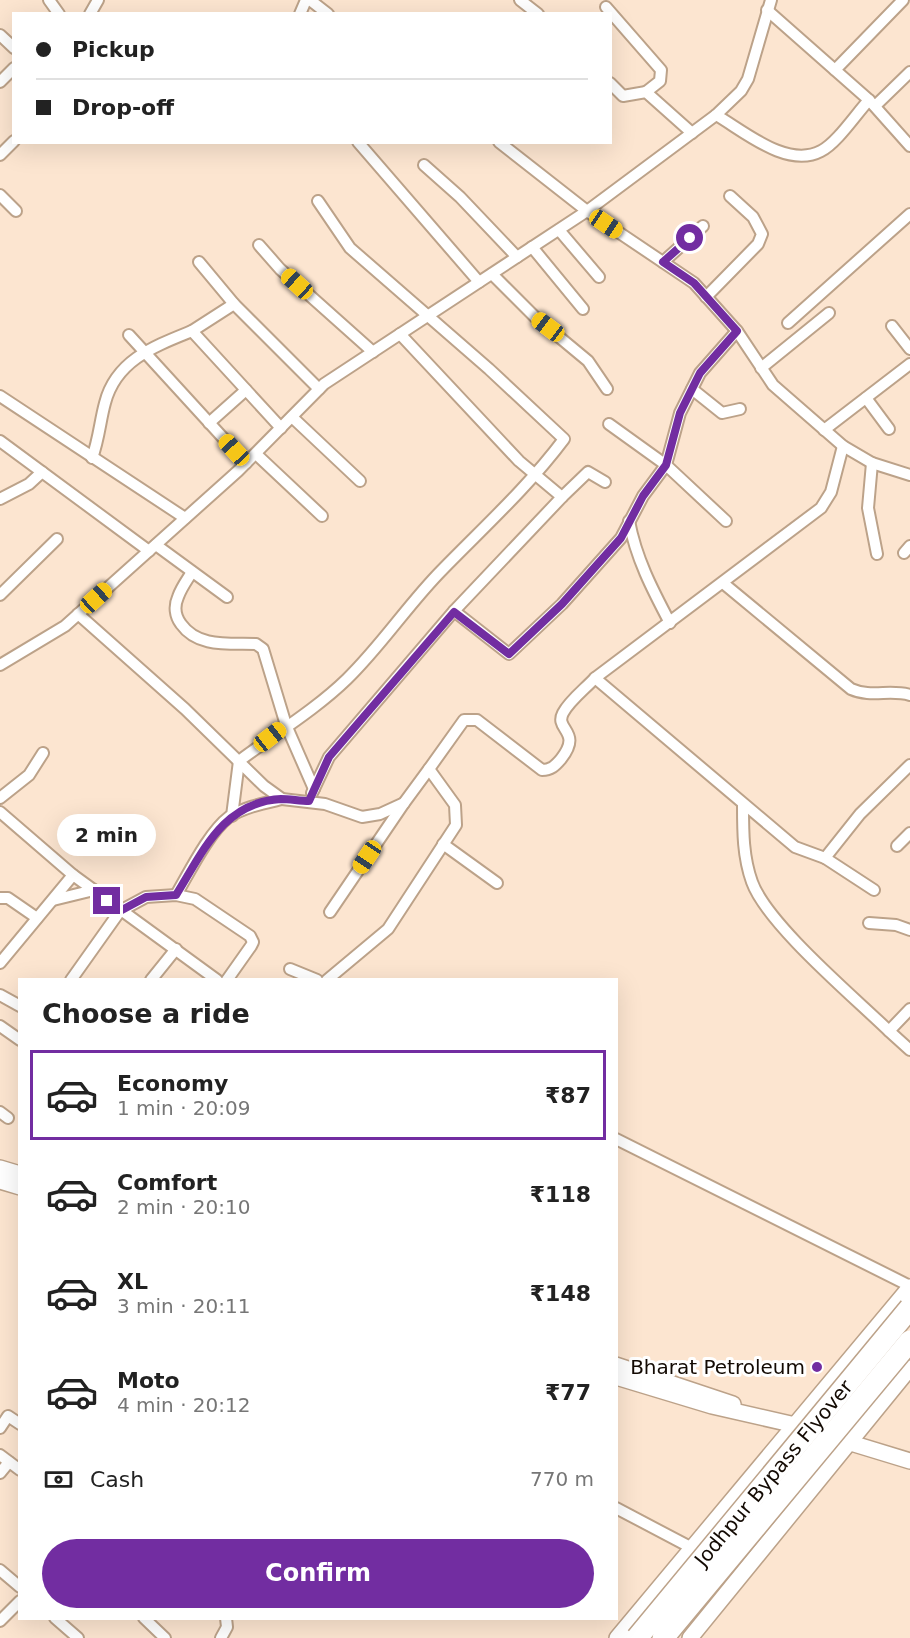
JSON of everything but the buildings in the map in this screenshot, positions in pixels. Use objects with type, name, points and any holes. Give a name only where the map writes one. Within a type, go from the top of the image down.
[{"type":"highway","name":"Jodhpur Bypass Flyover","points":[[637,1638],[910,1308]]},
{"type":"highway","name":"Jodhpur Bypass Flyover","points":[[663,1638],[910,1341]]},
{"type":"street","points":[[308,0],[325,12]]},
{"type":"street","points":[[520,0],[535,12]]},
{"type":"street","points":[[835,70],[903,0]]},
{"type":"street","points":[[0,665],[65,626],[256,454],[319,389],[587,211],[716,115],[741,92],[748,79],[769,5],[872,103],[910,146]]},
{"type":"street","points":[[606,8],[610,12]]},
{"type":"street","points":[[612,15],[661,70],[660,81],[646,92],[623,96],[612,85]]},
{"type":"street","points":[[0,35],[12,46]]},
{"type":"street","points":[[0,82],[12,70]]},
{"type":"street","points":[[716,115],[775,150],[788,154],[809,155],[829,145],[872,103],[910,72]]},
{"type":"street","points":[[646,92],[692,133]]},
{"type":"street","points":[[0,155],[12,143]]},
{"type":"street","points":[[360,144],[479,282]]},
{"type":"street","points":[[502,144],[587,211],[694,283],[737,331],[773,385],[843,446],[872,464],[910,475]]},
{"type":"street","points":[[424,165],[460,197],[517,257]]},
{"type":"street","points":[[0,195],[16,211]]},
{"type":"street","points":[[706,297],[758,244],[762,234],[753,217],[730,196]]},
{"type":"street","points":[[232,816],[239,761],[332,693],[350,676],[399,623],[441,571],[537,476],[564,439],[489,369],[350,248],[318,201]]},
{"type":"street","points":[[788,323],[910,214]]},
{"type":"street","points":[[663,262],[703,226]]},
{"type":"street","points":[[559,230],[599,277]]},
{"type":"street","points":[[259,245],[280,269],[373,352]]},
{"type":"street","points":[[532,247],[583,309]]},
{"type":"street","points":[[199,262],[234,304],[319,389]]},
{"type":"street","points":[[492,274],[535,317],[588,361],[607,389]]},
{"type":"street","points":[[92,458],[99,440],[109,388],[117,375],[143,351],[192,331],[234,304]]},
{"type":"street","points":[[761,368],[829,313]]},
{"type":"street","points":[[892,326],[910,349]]},
{"type":"street","points":[[192,331],[281,428]]},
{"type":"street","points":[[454,612],[509,654],[569,596],[621,538],[629,521],[666,465],[680,413],[700,373],[737,331]]},
{"type":"street","points":[[400,334],[519,460],[562,496]]},
{"type":"street","points":[[129,335],[246,463]]},
{"type":"street","points":[[824,430],[910,364]]},
{"type":"street","points":[[692,389],[722,413],[740,409]]},
{"type":"street","points":[[209,423],[246,390]]},
{"type":"street","points":[[0,398],[185,518]]},
{"type":"street","points":[[866,398],[889,429]]},
{"type":"street","points":[[292,417],[360,481]]},
{"type":"street","points":[[609,424],[666,465],[726,521]]},
{"type":"street","points":[[0,441],[227,597]]},
{"type":"street","points":[[330,912],[464,720],[473,718],[542,770],[552,768],[570,747],[571,740],[562,723],[562,714],[595,678],[821,508],[831,492],[843,446]]},
{"type":"street","points":[[256,454],[322,516]]},
{"type":"street","points":[[872,464],[868,508],[877,554]]},
{"type":"street","points":[[0,499],[29,484],[42,472]]},
{"type":"street","points":[[309,801],[329,757],[454,612],[562,496],[588,472],[605,482]]},
{"type":"street","points":[[629,521],[634,550],[670,622]]},
{"type":"street","points":[[0,596],[57,539]]},
{"type":"street","points":[[192,572],[177,598],[175,609],[178,621],[193,638],[206,642],[256,644],[263,649],[286,725],[314,789]]},
{"type":"street","points":[[723,583],[851,689],[863,694],[900,692],[910,695]]},
{"type":"street","points":[[78,614],[282,799]]},
{"type":"street","points":[[595,678],[795,847],[825,858],[874,890]]},
{"type":"street","points":[[0,798],[29,775],[43,753]]},
{"type":"street","points":[[825,858],[860,814],[910,765]]},
{"type":"street","points":[[329,978],[388,929],[456,825],[455,805],[429,769]]},
{"type":"street","points":[[176,895],[215,833],[232,816],[282,799],[309,801],[362,817],[380,814],[404,803]]},
{"type":"street","points":[[743,805],[745,857],[753,884],[762,901],[783,927],[910,1050]]},
{"type":"street","points":[[0,812],[73,875],[214,978]]},
{"type":"street","points":[[897,846],[910,832]]},
{"type":"street","points":[[443,844],[497,883]]},
{"type":"street","points":[[0,961],[73,875]]},
{"type":"street","points":[[52,900],[94,890]]},
{"type":"street","points":[[72,978],[120,911],[146,897],[176,895],[207,905],[250,936],[253,942],[251,946],[228,978]]},
{"type":"street","points":[[0,898],[8,898],[37,918]]},
{"type":"street","points":[[869,923],[896,925],[910,930]]},
{"type":"street","points":[[153,978],[176,949]]},
{"type":"street","points":[[290,969],[312,978]]},
{"type":"street","points":[[0,995],[18,1005]]},
{"type":"street","points":[[889,1031],[910,1009]]},
{"type":"street","points":[[0,1026],[18,1039]]},
{"type":"street","points":[[617,1638],[910,1287],[618,1140]]},
{"type":"street","points":[[0,1168],[18,1173]]},
{"type":"street","points":[[0,1181],[18,1186]]},
{"type":"street","points":[[618,1366],[720,1397],[754,1413]]},
{"type":"street","points":[[690,1638],[910,1368]]},
{"type":"street","points":[[618,1378],[712,1406],[754,1413],[796,1424],[910,1461]]},
{"type":"street","points":[[0,1428],[8,1416],[18,1423]]},
{"type":"street","points":[[0,1455],[18,1469]]},
{"type":"street","points":[[0,1473],[9,1462]]},
{"type":"street","points":[[618,1509],[692,1548]]},
{"type":"street","points":[[0,1570],[18,1585]]},
{"type":"street","points":[[0,1621],[18,1603]]},
{"type":"street","points":[[57,1620],[74,1637]]},
{"type":"street","points":[[146,1620],[165,1638]]},
{"type":"street","points":[[221,1638],[227,1627],[226,1620]]},
{"type":"place","name":"Bharat Petroleum","points":[[817,1367]]},
{"type":"route","points":[[107,901],[120,911],[146,897],[176,895],[215,833],[228,818],[246,809],[282,799],[309,801],[329,757],[454,612],[509,654],[562,604],[621,538],[643,496],[666,465],[680,413],[700,373],[737,331],[694,283],[663,262],[690,238]]}]
